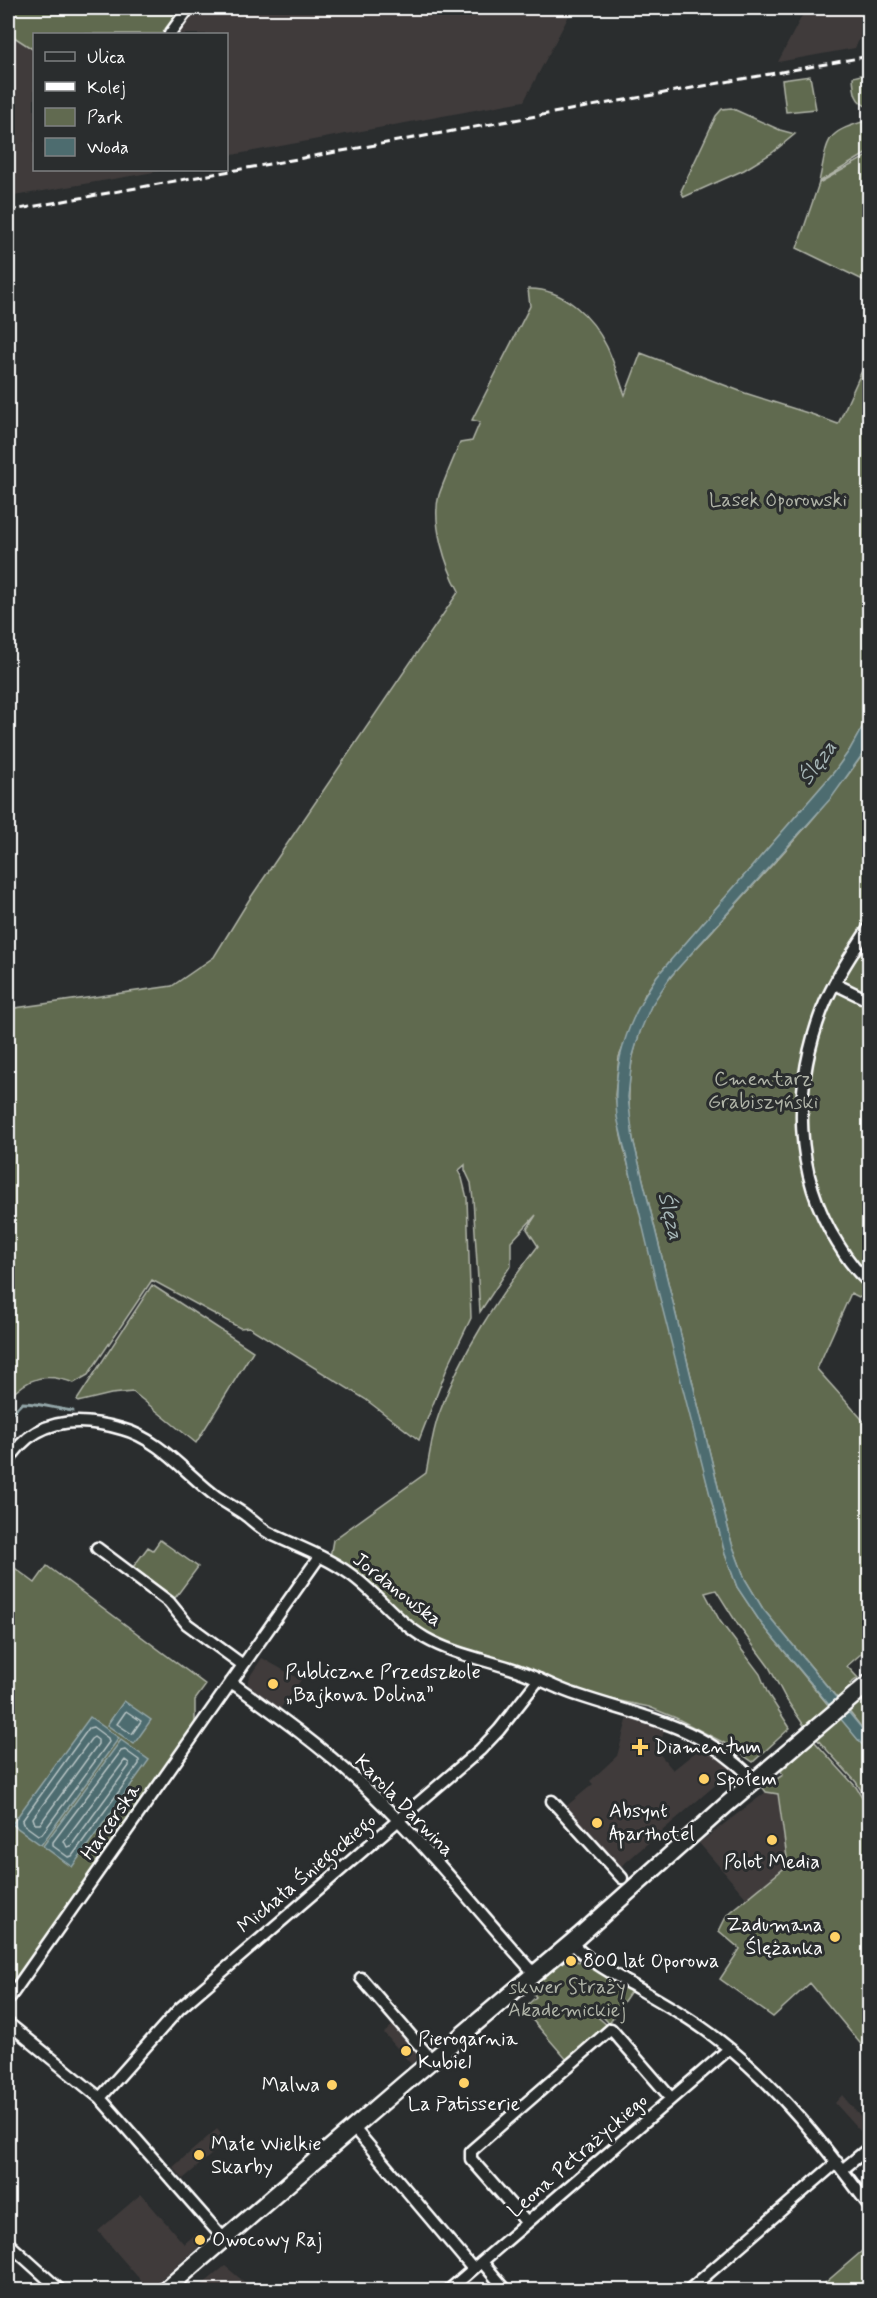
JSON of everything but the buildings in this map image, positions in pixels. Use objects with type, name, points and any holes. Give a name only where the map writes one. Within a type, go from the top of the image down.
[{"type":"main road","points":[[165,2290],[870,1682]]},
{"type":"street","points":[[171,33],[189,8]]},
{"type":"street","points":[[870,926],[835,984],[823,1009],[814,1035],[802,1088],[803,1147],[813,1194],[819,1210],[853,1267],[870,1283]]},
{"type":"street","points":[[835,984],[870,1001]]},
{"type":"street","name":"Jordanowska","points":[[8,1462],[17,1447],[43,1427],[73,1422],[133,1432],[179,1464],[217,1497],[266,1531],[348,1572],[403,1623],[426,1638],[447,1648],[526,1673],[576,1695],[668,1722],[720,1750],[754,1780]]},
{"type":"street","points":[[97,1548],[169,1602],[187,1624],[243,1665]]},
{"type":"street","name":"Harcerska","points":[[8,2000],[319,1557]]},
{"type":"street","name":"Michała Śniegockiego","points":[[100,2098],[179,2009],[486,1743],[538,1679]]},
{"type":"street","name":"Karola Darwina","points":[[231,1682],[288,1722],[358,1781],[398,1821],[534,1973]]},
{"type":"street","points":[[552,1801],[622,1878]]},
{"type":"street","points":[[571,1942],[587,1958],[679,2013],[729,2049],[772,2086],[840,2166],[870,2207]]},
{"type":"street","points":[[361,1978],[432,2060]]},
{"type":"street","points":[[8,2022],[100,2098],[224,2239]]},
{"type":"street","points":[[527,2223],[471,2159],[471,2151],[533,2096],[611,2029],[671,2098]]},
{"type":"street","name":"Leona Petrażyckiego","points":[[449,2290],[729,2049]]},
{"type":"street","points":[[353,2127],[473,2270]]},
{"type":"street","points":[[689,2290],[840,2166],[870,2147]]},
{"type":"street","points":[[8,2243],[60,2290]]},
{"type":"street","points":[[482,2262],[506,2290]]},
{"type":"shaded area","points":[[193,8],[573,8],[524,101],[228,156],[228,33],[176,33]]},
{"type":"shaded area","points":[[806,8],[869,8],[869,20],[855,48],[778,62]]},
{"type":"shaded area","points":[[8,33],[33,49],[33,171],[160,171],[8,197]]},
{"type":"shaded area","name":"Publiczne Przedszkole „Bajkowa Dolina”","points":[[262,1658],[301,1680],[280,1709],[248,1685],[248,1679]]},
{"type":"shaded area","points":[[628,1717],[665,1728],[658,1752],[673,1770],[702,1747],[734,1769],[618,1869],[564,1808],[593,1784],[590,1781],[617,1756]]},
{"type":"shaded area","points":[[766,1792],[778,1794],[788,1866],[747,1899],[699,1843]]},
{"type":"shaded area","points":[[395,2023],[422,2054],[411,2064],[384,2033]]},
{"type":"shaded area","points":[[842,2095],[869,2127],[869,2141],[835,2103]]},
{"type":"shaded area","name":"Małe Wielkie Skarby","points":[[217,2129],[227,2141],[183,2179],[173,2167]]},
{"type":"shaded area","points":[[141,2194],[184,2244],[197,2233],[205,2241],[149,2290],[98,2231]]},
{"type":"shaded area","points":[[225,2266],[254,2290],[196,2290]]},
{"type":"green space","points":[[8,8],[182,8],[165,33],[33,33],[33,49],[8,33]]},
{"type":"green space","points":[[869,73],[870,106],[868,107],[857,99],[853,77]]},
{"type":"green space","points":[[810,76],[816,109],[786,112],[782,80]]},
{"type":"green space","points":[[731,108],[780,130],[795,134],[772,153],[744,170],[684,197],[681,191],[716,116],[722,109]]},
{"type":"green space","points":[[869,120],[869,152],[819,182],[830,139],[843,129]]},
{"type":"green space","points":[[869,155],[869,283],[797,248],[819,183]]},
{"type":"green space","name":"Lasek Oporowski","points":[[528,289],[553,293],[585,315],[607,347],[625,395],[641,353],[745,393],[838,424],[869,355],[869,715],[834,772],[657,976],[645,994],[619,1057],[615,1095],[621,1136],[725,1554],[737,1587],[761,1623],[829,1706],[805,1727],[786,1699],[769,1667],[716,1590],[705,1593],[720,1621],[760,1674],[768,1694],[790,1728],[753,1762],[728,1745],[649,1707],[586,1694],[522,1666],[442,1641],[417,1627],[330,1557],[333,1540],[426,1473],[437,1421],[458,1369],[495,1306],[538,1246],[527,1229],[536,1215],[511,1242],[511,1265],[480,1312],[473,1199],[465,1165],[458,1171],[467,1198],[471,1318],[448,1366],[419,1440],[365,1399],[249,1327],[240,1328],[152,1280],[88,1375],[74,1383],[46,1377],[30,1381],[8,1399],[8,1009],[172,986],[214,957],[249,900],[459,591],[449,570],[438,531],[439,495],[460,443],[472,441],[480,422],[472,420],[530,306]]},
{"type":"green space","name":"Cmentarz Grabiszyński","points":[[869,745],[869,1302],[851,1293],[817,1369],[869,1427],[869,1647],[847,1666],[858,1678],[850,1684],[852,1687],[838,1699],[763,1609],[745,1579],[732,1544],[633,1139],[629,1088],[630,1071],[638,1038],[657,995],[680,966],[815,817]]},
{"type":"green space","points":[[152,1285],[253,1351],[196,1443],[133,1392],[111,1394],[78,1402],[77,1400]]},
{"type":"green space","points":[[160,1540],[198,1567],[175,1598],[133,1567],[148,1547],[153,1550]]},
{"type":"green space","points":[[8,1563],[35,1583],[47,1566],[206,1685],[195,1700],[195,1724],[8,1989]],"holes":[[[118,1738],[41,1844],[12,1824]]]},
{"type":"green space","points":[[864,1701],[869,1707],[869,1737],[848,1710],[856,1703]]},
{"type":"green space","points":[[840,1717],[869,1753],[869,1803],[856,1782],[816,1738]]},
{"type":"green space","points":[[814,1741],[856,1787],[869,1808],[869,2054],[810,1983],[773,2017],[720,1979],[740,1949],[719,1931],[727,1915],[788,1865],[778,1794],[766,1792],[763,1788],[783,1775],[781,1771]]},
{"type":"green space","name":"skwer Straży Akademickiej","points":[[567,1958],[586,1964],[631,1991],[609,2023],[601,2015],[604,2011],[600,2007],[593,2013],[607,2025],[567,2060],[523,2009],[536,1997],[530,1989]]},
{"type":"green space","points":[[869,2245],[870,2289],[817,2290]]},
{"type":"water","points":[[869,715],[869,745],[832,797],[671,976],[651,1006],[632,1059],[628,1097],[633,1139],[732,1544],[745,1579],[763,1609],[869,1737],[869,1753],[761,1623],[737,1587],[725,1554],[657,1287],[617,1117],[616,1098],[619,1061],[624,1043],[638,1009],[657,976],[834,772]]},
{"type":"water","points":[[124,1701],[151,1720],[134,1744],[107,1725]]},
{"type":"water","points":[[90,1717],[119,1738],[41,1845],[12,1824]]},
{"type":"water","points":[[121,1740],[149,1760],[72,1867],[43,1846]]},
{"type":"waterway","points":[[8,1417],[22,1403],[73,1411]]},
{"type":"railway","points":[[8,211],[870,56]]},
{"type":"place","name":"Publiczne Przedszkole „Bajkowa Dolina”","points":[[273,1684]]},
{"type":"place","name":"Diamentum","points":[[640,1747]]},
{"type":"place","name":"Społem","points":[[704,1779]]},
{"type":"place","name":"Absynt Aparthotel","points":[[597,1823]]},
{"type":"place","name":"Polot Media","points":[[772,1840]]},
{"type":"place","name":"Zadumana Ślężanka","points":[[835,1937]]},
{"type":"place","name":"800 lat Oporowa","points":[[571,1961]]},
{"type":"place","name":"Pierogarnia Kubiel","points":[[406,2051]]},
{"type":"place","name":"La Patisserie","points":[[464,2083]]},
{"type":"place","name":"Malwa","points":[[332,2085]]},
{"type":"place","name":"Małe Wielkie Skarby","points":[[199,2155]]},
{"type":"place","name":"Owocowy Raj","points":[[200,2240]]},
{"type":"water label","name":"Ślęza","points":[[818,763]]},
{"type":"water label","name":"Ślęza","points":[[670,1216]]}]
